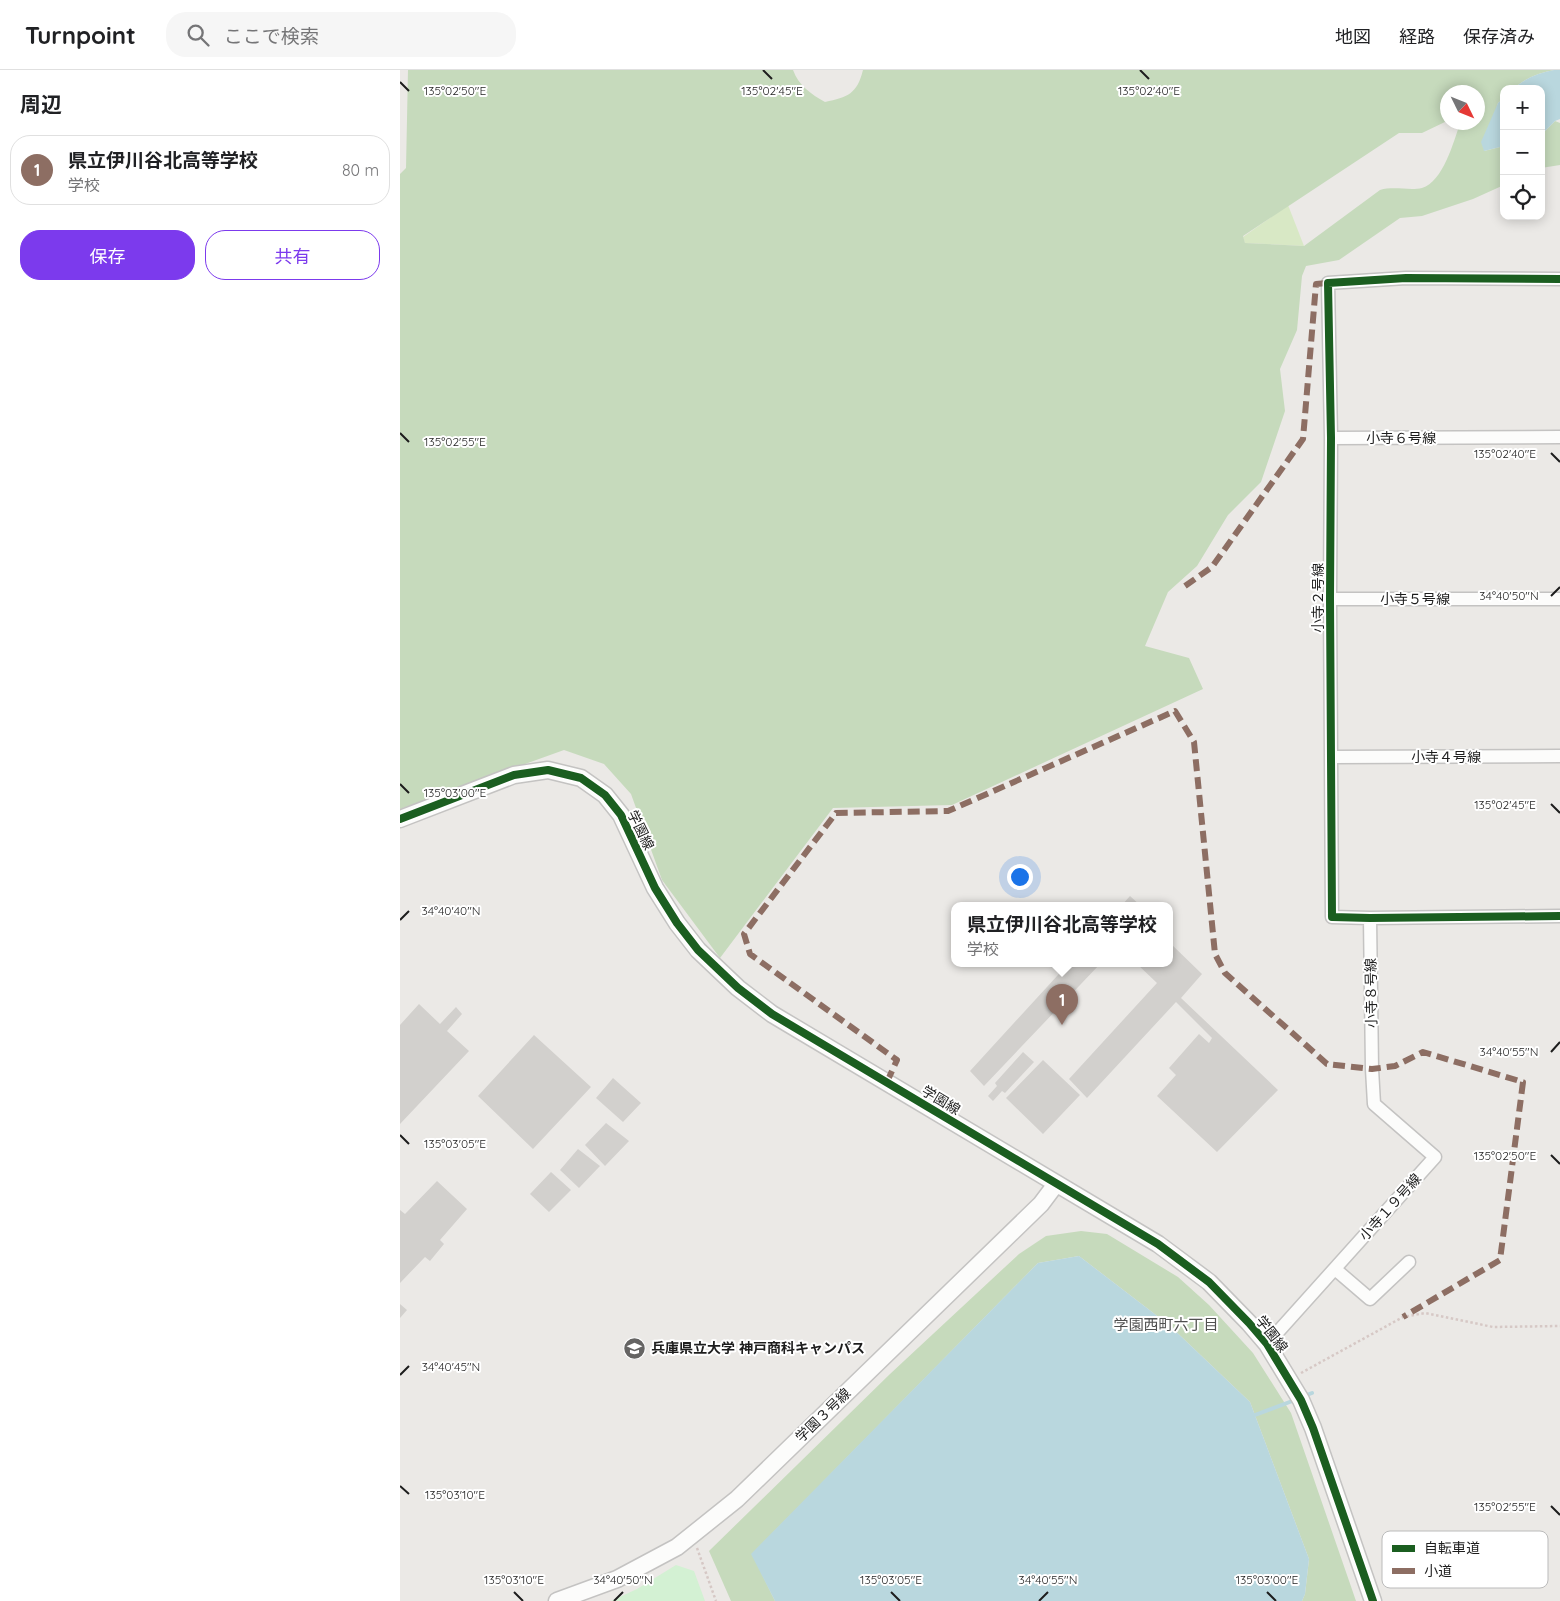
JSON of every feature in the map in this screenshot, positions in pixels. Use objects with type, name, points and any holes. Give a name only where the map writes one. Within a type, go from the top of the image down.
[{"type":"street","name":"小寺２号線","points":[[1560,278],[1406,278],[1328,283],[1331,438],[1332,917],[1560,916]]},
{"type":"street","name":"小寺６号線","points":[[1331,438],[1560,436]]},
{"type":"street","name":"小寺５号線","points":[[1330,599],[1560,599]]},
{"type":"street","name":"小寺４号線","points":[[1332,757],[1560,756]]},
{"type":"street","name":"学園線","points":[[400,819],[514,776],[548,770],[581,778],[605,795],[621,816],[655,888],[677,923],[698,950],[738,988],[772,1014],[1158,1244],[1209,1282],[1267,1344],[1301,1400],[1313,1428],[1373,1601]]},
{"type":"street","name":"小寺８号線","points":[[1370,918],[1372,1069]]},
{"type":"street","name":"小寺１９号線","points":[[1267,1344],[1435,1157],[1374,1104],[1372,1069]]},
{"type":"street","name":"学園３号線","points":[[558,1601],[617,1579],[677,1547],[692,1536],[744,1492],[1041,1204],[1056,1184]]},
{"type":"street","points":[[1335,1269],[1370,1299],[1409,1262]]},
{"type":"path","points":[[1289,1379],[1403,1317],[1425,1313],[1493,1327],[1560,1326]]},
{"type":"path","points":[[692,1536],[716,1601]]},
{"type":"green space","points":[[408,70],[793,70],[806,89],[825,102],[850,93],[858,84],[863,70],[1554,70],[1532,76],[1518,85],[1500,85],[1500,101],[1484,151],[1500,147],[1500,187],[1473,199],[1422,216],[1400,218],[1339,260],[1306,266],[1302,276],[1297,330],[1280,369],[1285,411],[1261,482],[1228,515],[1197,566],[1168,592],[1145,646],[1189,658],[1203,689],[952,805],[833,808],[720,958],[662,880],[631,794],[604,764],[564,750],[400,809],[400,174],[406,168]],"holes":[[[1440,85],[1485,85],[1485,130],[1458,130],[1442,170],[1429,184],[1417,189],[1391,188],[1380,190],[1304,246],[1245,243],[1243,236],[1399,133],[1422,133],[1440,124]]]},
{"type":"green space","points":[[1555,121],[1560,123],[1560,165],[1545,167],[1545,131]]},
{"type":"green space","points":[[1288,205],[1304,246],[1245,243],[1243,237]]},
{"type":"green space","points":[[1081,1231],[1107,1234],[1178,1277],[1209,1305],[1253,1353],[1291,1413],[1356,1601],[1302,1601],[1305,1594],[1309,1559],[1250,1402],[1169,1325],[1079,1256],[1038,1263],[752,1554],[775,1601],[731,1601],[709,1551],[890,1374],[1019,1254],[1046,1236]]},
{"type":"green space","points":[[676,1565],[694,1571],[705,1601],[611,1601],[637,1589]]},
{"type":"water","points":[[1560,70],[1560,119],[1555,121],[1545,131],[1545,85],[1518,85],[1543,73]]},
{"type":"water","points":[[1500,101],[1500,147],[1484,151],[1481,142]]},
{"type":"water","points":[[1079,1256],[1169,1325],[1250,1402],[1309,1559],[1305,1594],[1302,1601],[775,1601],[751,1554],[1038,1263]]},
{"type":"building","points":[[1130,896],[1137,902],[1125,902]]},
{"type":"building","points":[[1173,946],[1202,974],[1181,998],[1278,1090],[1217,1152],[1157,1096],[1176,1075],[1169,1068],[1199,1034],[1209,1043],[1212,1038],[1176,1002],[1087,1098],[1069,1079],[1157,983],[1140,967],[1173,967]]},
{"type":"building","points":[[1065,967],[1097,967],[984,1086],[970,1071]]},
{"type":"building","points":[[419,1004],[440,1024],[456,1007],[462,1014],[447,1031],[469,1051],[400,1124],[400,1025]]},
{"type":"building","points":[[534,1035],[591,1087],[533,1149],[478,1096]]},
{"type":"building","points":[[1023,1052],[1034,1062],[1005,1093],[1002,1091],[993,1101],[988,1096],[997,1086],[995,1083]]},
{"type":"building","points":[[1043,1060],[1080,1095],[1043,1134],[1006,1098]]},
{"type":"building","points":[[613,1078],[641,1103],[623,1122],[596,1098]]},
{"type":"building","points":[[606,1123],[629,1141],[605,1166],[585,1145]]},
{"type":"building","points":[[578,1149],[600,1166],[579,1188],[560,1170]]},
{"type":"building","points":[[551,1172],[571,1190],[549,1212],[530,1194]]},
{"type":"building","points":[[437,1181],[467,1209],[440,1240],[444,1244],[430,1261],[425,1257],[400,1283],[400,1210],[405,1214]]},
{"type":"building","points":[[400,1304],[407,1310],[400,1318]]},
{"type":"waterway","points":[[1304,1396],[1312,1393]]},
{"type":"waterway","points":[[1255,1415],[1295,1400]]},
{"type":"marked path","points":[[1185,586],[1212,567],[1303,439],[1316,284],[1328,283]]},
{"type":"marked path","points":[[887,1082],[897,1060],[750,954],[744,934],[836,813],[948,811],[1175,711],[1194,742],[1215,954],[1225,973],[1327,1064],[1372,1069],[1395,1066],[1423,1052],[1523,1082],[1500,1260],[1403,1317]]},
{"type":"cycle path","points":[[1560,279],[1406,278],[1328,283],[1331,438],[1332,917],[1560,916]]},
{"type":"cycle path","points":[[400,819],[514,775],[548,770],[581,778],[605,795],[621,815],[655,888],[677,923],[698,950],[738,988],[772,1014],[1158,1244],[1209,1282],[1249,1323],[1267,1344],[1301,1400],[1313,1428],[1373,1601]]},
{"type":"place","name":"県立伊川谷北高等学校","points":[[1062,1025]]},
{"type":"place","name":"兵庫県立大学 神戸商科キャンパス","points":[[635,1348]]},
{"type":"district","name":"学園西町六丁目","points":[[1166,1324]]}]
